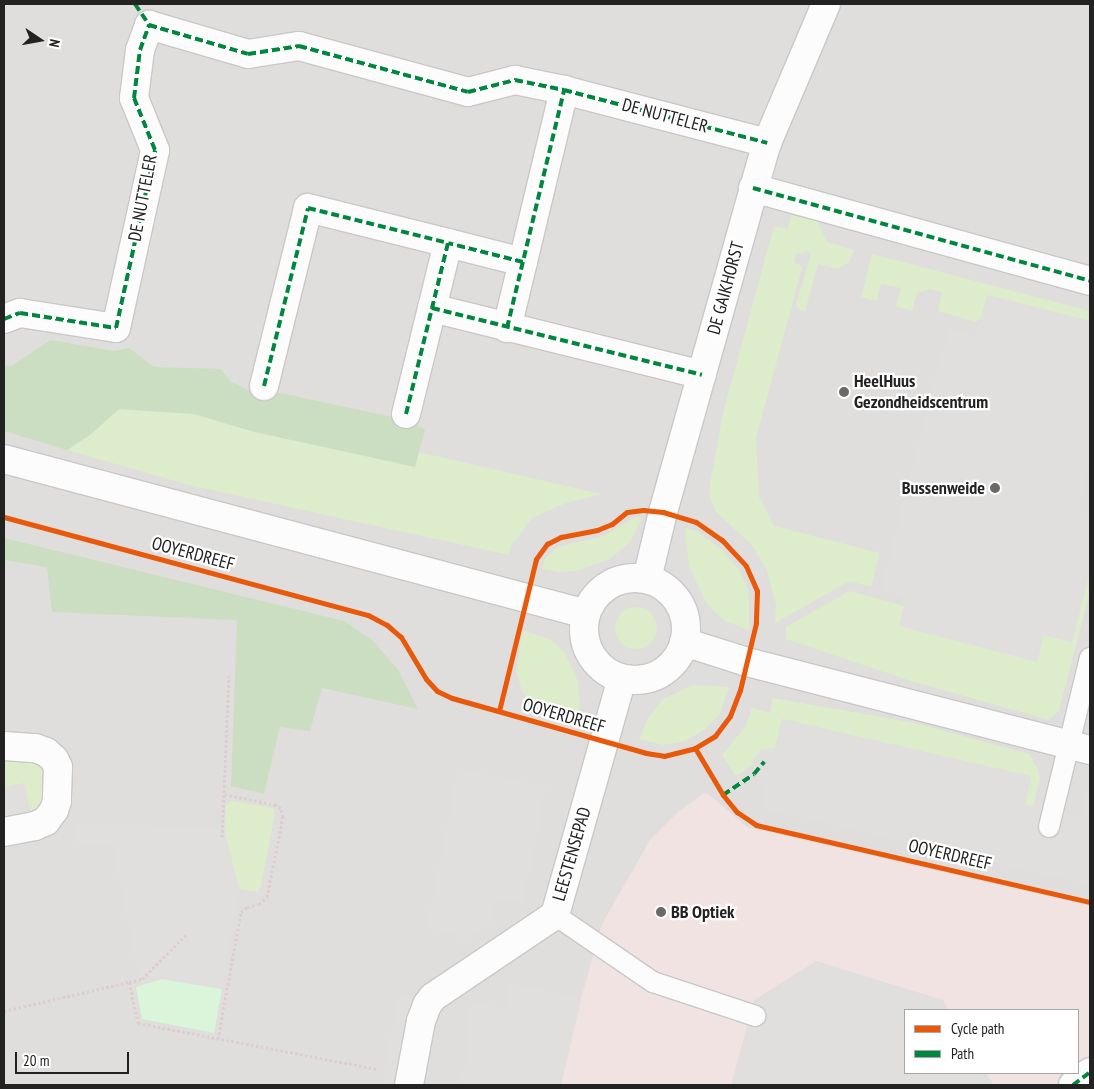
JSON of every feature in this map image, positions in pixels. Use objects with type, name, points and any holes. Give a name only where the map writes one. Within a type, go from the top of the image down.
[{"type":"street","name":"DE GAIKHORST","points":[[647,579],[665,505],[767,143],[826,4]]},
{"type":"street","name":"DE NUTTELER","points":[[4,319],[20,313],[116,328],[155,150],[134,98],[140,50],[149,25],[248,54],[299,46],[468,92],[515,80],[564,90],[767,143]]},
{"type":"street","points":[[507,328],[564,90]]},
{"type":"street","points":[[753,188],[1090,281]]},
{"type":"street","points":[[264,386],[308,208],[523,262]]},
{"type":"street","points":[[406,414],[448,243]]},
{"type":"street","points":[[432,308],[702,375]]},
{"type":"street","points":[[4,460],[586,614]]},
{"type":"street","points":[[621,579],[647,579],[659,583],[679,602],[685,622],[684,642],[671,665],[660,673],[636,680],[622,678],[602,668],[588,649],[585,638],[586,614],[599,592],[609,585],[621,579]]},
{"type":"street","points":[[684,642],[747,662],[1080,748]]},
{"type":"street","name":"LEESTENSEPAD","points":[[409,1085],[421,1021],[426,1005],[433,998],[555,915],[622,678]]},
{"type":"street","points":[[4,746],[35,748],[46,752],[54,759],[58,767],[57,801],[54,810],[46,821],[35,826],[4,832]]},
{"type":"street","points":[[1073,1085],[1090,1072]]},
{"type":"lane","points":[[1049,827],[1080,748],[1090,658]]},
{"type":"lane","points":[[555,915],[653,982],[756,1016]]},
{"type":"path","points":[[222,837],[229,676]]},
{"type":"path","points":[[218,1039],[241,912],[247,907],[259,904],[267,897],[283,816],[281,808],[276,805],[224,794]]},
{"type":"path","points":[[4,1010],[142,979],[188,933]]},
{"type":"path","points":[[129,982],[138,1023],[378,1069]]},
{"type":"shaded area","points":[[4,4],[1090,4],[1090,1085],[4,1085]]},
{"type":"shaded area","name":"Bussenweide","points":[[987,295],[1090,321],[1090,461],[1078,510],[1090,514],[1090,570],[1072,642],[1044,635],[1037,662],[899,626],[907,596],[881,589],[948,330],[976,337]]},
{"type":"shaded area","points":[[782,719],[1031,776],[1025,804],[1033,806],[1081,817],[1088,789],[1090,790],[1090,885],[762,808],[768,780],[757,775],[754,771],[753,761],[761,749],[775,748]]},
{"type":"shaded area","points":[[458,769],[546,787],[523,903],[495,898],[491,922],[464,941],[459,933],[427,928]]},
{"type":"shaded area","points":[[24,783],[30,811],[4,817],[4,788]]},
{"type":"shaded area","points":[[706,792],[747,827],[1090,906],[1090,1085],[561,1085],[581,999],[602,924],[650,840],[678,812]]},
{"type":"shaded area","points":[[78,823],[220,828],[225,833],[239,889],[222,989],[162,979],[140,985],[112,845],[77,844]]},
{"type":"shaded area","points":[[816,961],[943,1000],[948,1009],[904,1009],[904,1074],[987,1074],[994,1085],[731,1085],[754,1000]]},
{"type":"shaded area","points":[[511,983],[581,999],[561,1085],[460,1085],[471,1038],[465,1037],[472,1003],[506,1010]]},
{"type":"shaded area","points":[[413,990],[395,1085],[382,1085],[398,999]]},
{"type":"green space","points":[[791,215],[817,221],[827,242],[854,250],[849,262],[838,269],[818,264],[805,311],[799,310],[796,305],[811,253],[806,251],[802,254],[796,253],[794,262],[802,268],[756,438],[759,497],[774,526],[880,553],[871,587],[853,582],[846,583],[775,623],[776,605],[767,570],[751,544],[716,512],[709,495],[723,413],[774,226],[788,229]]},
{"type":"green space","points":[[872,254],[1090,311],[1090,321],[987,295],[981,318],[976,322],[938,311],[942,292],[930,289],[917,293],[912,311],[896,306],[901,288],[881,284],[877,301],[861,297]]},
{"type":"green space","points":[[51,340],[114,351],[129,348],[154,367],[221,369],[230,381],[257,395],[280,393],[411,421],[425,430],[415,467],[251,431],[194,414],[119,409],[90,435],[67,450],[4,431],[4,365],[11,366]]},
{"type":"green space","points":[[119,409],[194,414],[251,431],[415,466],[419,452],[601,494],[566,503],[532,518],[511,546],[509,555],[193,486],[67,450],[90,435]]},
{"type":"green space","points":[[637,516],[641,518],[641,521],[630,542],[610,559],[576,571],[560,572],[541,569],[547,556],[558,547],[603,536]]},
{"type":"green space","points":[[685,528],[697,531],[721,549],[739,570],[748,589],[749,630],[725,621],[708,606],[689,566]]},
{"type":"green space","points":[[4,538],[344,621],[371,639],[397,668],[418,709],[322,688],[310,731],[280,727],[264,794],[231,786],[237,620],[52,612],[47,567],[4,560]]},
{"type":"green space","points":[[1090,570],[1090,592],[1059,710],[1049,720],[908,680],[786,639],[786,627],[850,591],[904,606],[900,626],[1044,635],[1072,642]]},
{"type":"green space","points":[[640,607],[648,610],[654,616],[657,628],[654,640],[648,646],[632,649],[624,646],[618,640],[615,624],[618,616],[624,610]]},
{"type":"green space","points":[[523,630],[551,640],[565,653],[578,681],[580,714],[574,722],[539,709],[523,693],[516,672]]},
{"type":"green space","points":[[693,685],[729,687],[720,714],[705,729],[686,741],[663,745],[639,739],[648,718],[663,699]]},
{"type":"green space","points":[[773,698],[915,723],[1029,754],[1038,770],[1040,778],[1033,806],[1025,804],[1031,777],[782,719],[775,748],[753,761],[752,765],[736,776],[722,755],[745,727],[752,708],[770,713]]},
{"type":"green space","points":[[4,760],[33,763],[40,767],[45,777],[46,795],[41,806],[30,811],[24,783],[4,788]]},
{"type":"green space","points":[[231,801],[274,809],[275,814],[261,886],[257,892],[239,889],[225,833],[226,805]]},
{"type":"green space","points":[[162,979],[222,989],[214,1033],[142,1019],[136,987]]},
{"type":"marked path","points":[[135,4],[149,25]]},
{"type":"marked path","points":[[4,319],[20,313],[116,328],[155,150],[134,98],[140,50],[149,25],[248,54],[299,46],[468,92],[515,80],[564,90],[767,143]]},
{"type":"marked path","points":[[507,328],[564,90]]},
{"type":"marked path","points":[[753,188],[1090,281]]},
{"type":"marked path","points":[[264,386],[308,208],[448,243]]},
{"type":"marked path","points":[[523,262],[448,243],[432,308],[702,375]]},
{"type":"marked path","points":[[406,414],[432,308]]},
{"type":"marked path","points":[[723,795],[754,774],[764,762]]},
{"type":"marked path","points":[[1073,1085],[1090,1072]]},
{"type":"cycle path","points":[[499,711],[536,559],[547,544],[561,537],[597,530],[612,524],[627,512],[643,510],[663,512],[696,522],[722,540],[746,566],[757,591],[756,623],[740,690],[730,716],[715,736],[695,748]]},
{"type":"cycle path","name":"OOYERDREEF","points":[[4,517],[368,615],[387,625],[401,637],[426,679],[437,691],[452,698],[646,753],[664,756],[695,748],[723,795],[737,812],[756,825],[1090,902]]},
{"type":"place","name":"HeelHuus Gezondheidscentrum","points":[[844,392]]},
{"type":"place","name":"Bussenweide","points":[[995,488]]},
{"type":"place","name":"BB Optiek","points":[[661,912]]}]
